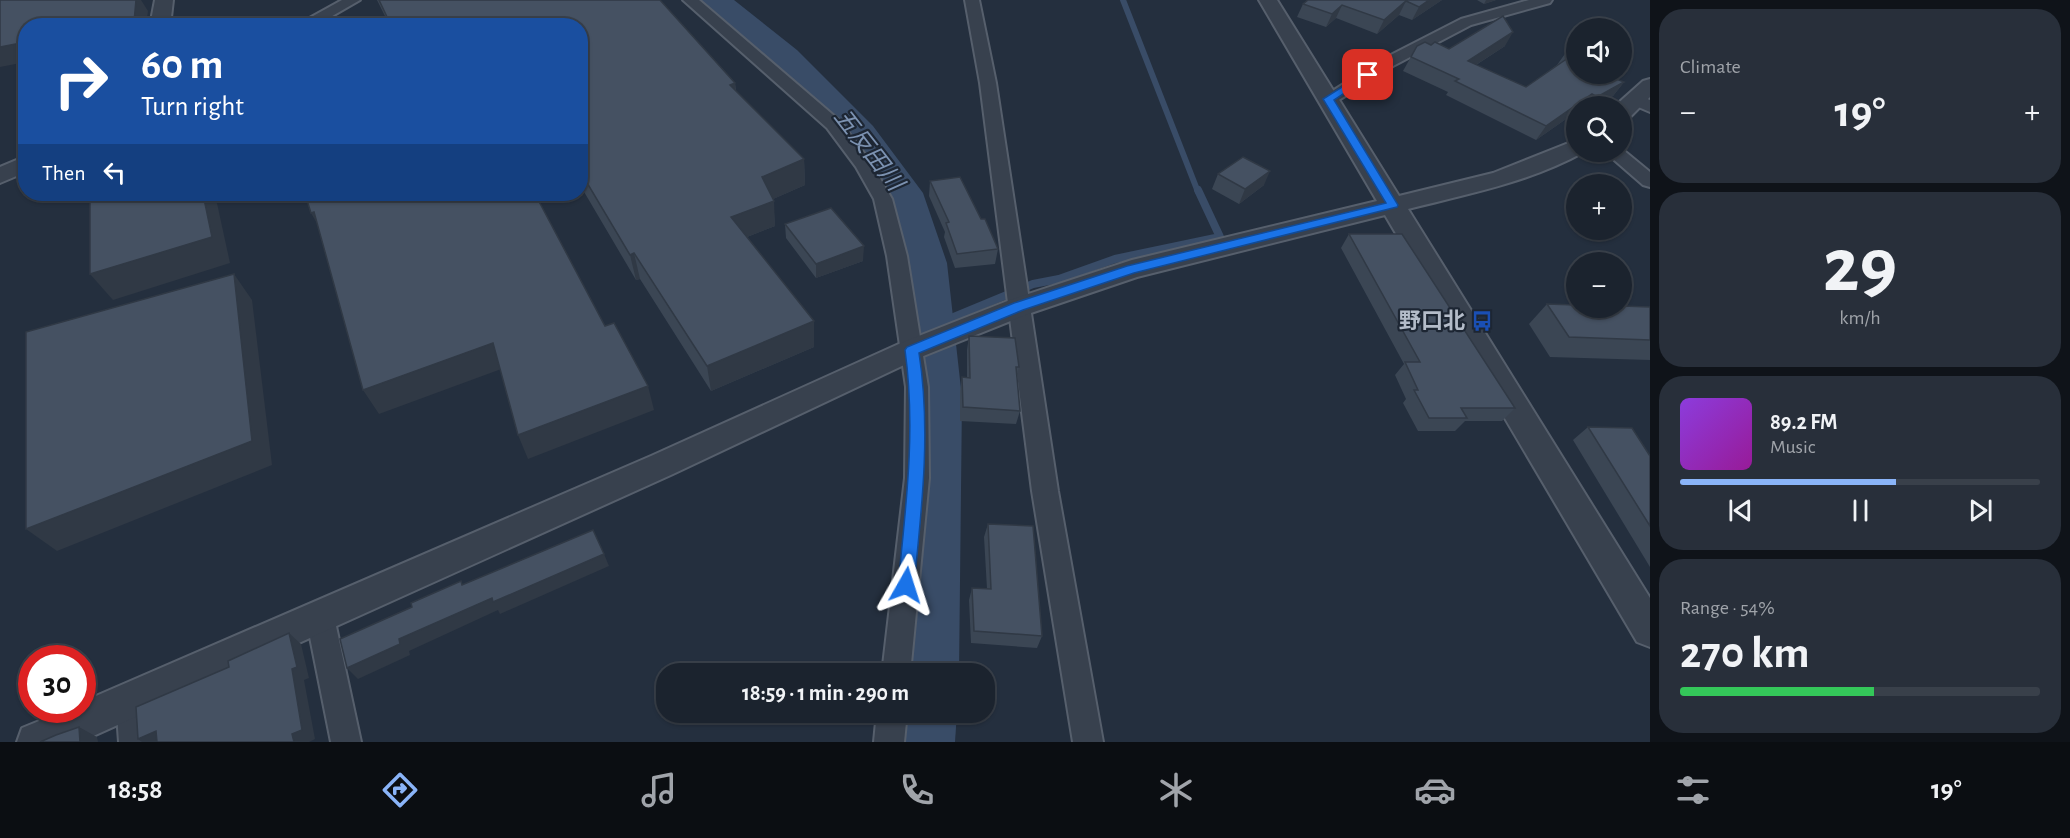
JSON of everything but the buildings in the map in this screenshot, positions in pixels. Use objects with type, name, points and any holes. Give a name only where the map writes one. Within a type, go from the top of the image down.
[{"type":"street","points":[[161,18],[164,0]]},
{"type":"street","points":[[318,18],[353,0]]},
{"type":"street","points":[[690,0],[833,124],[864,165],[883,200],[897,256],[928,345],[917,387],[917,478],[897,663]]},
{"type":"street","points":[[972,0],[988,83],[1047,501],[1088,742]]},
{"type":"street","points":[[1268,0],[1650,630]]},
{"type":"street","points":[[1328,99],[1388,63],[1466,22],[1545,0]]},
{"type":"street","points":[[36,742],[928,345],[1017,297],[1500,178],[1566,152]]},
{"type":"street","points":[[1626,162],[1650,181]]},
{"type":"street","points":[[0,176],[18,167]]},
{"type":"street","points":[[320,617],[346,742]]},
{"type":"street","points":[[132,700],[134,742]]},
{"type":"street","points":[[889,742],[891,723]]},
{"type":"waterway","name":"五反田川","points":[[715,0],[785,57],[860,134],[903,193],[925,263],[937,398],[928,663]]},
{"type":"waterway","points":[[1123,0],[1198,192]]},
{"type":"waterway","points":[[932,326],[1033,284],[1059,279],[1115,259],[1220,237],[1198,190]]},
{"type":"waterway","name":"五反田川","points":[[923,742],[924,723]]},
{"type":"place","name":"野口北","points":[[1482,321]]},
{"type":"route","points":[[906,585],[917,478],[917,387],[911,350],[924,347],[1019,307],[1132,269],[1393,205],[1328,99],[1368,75]]}]
